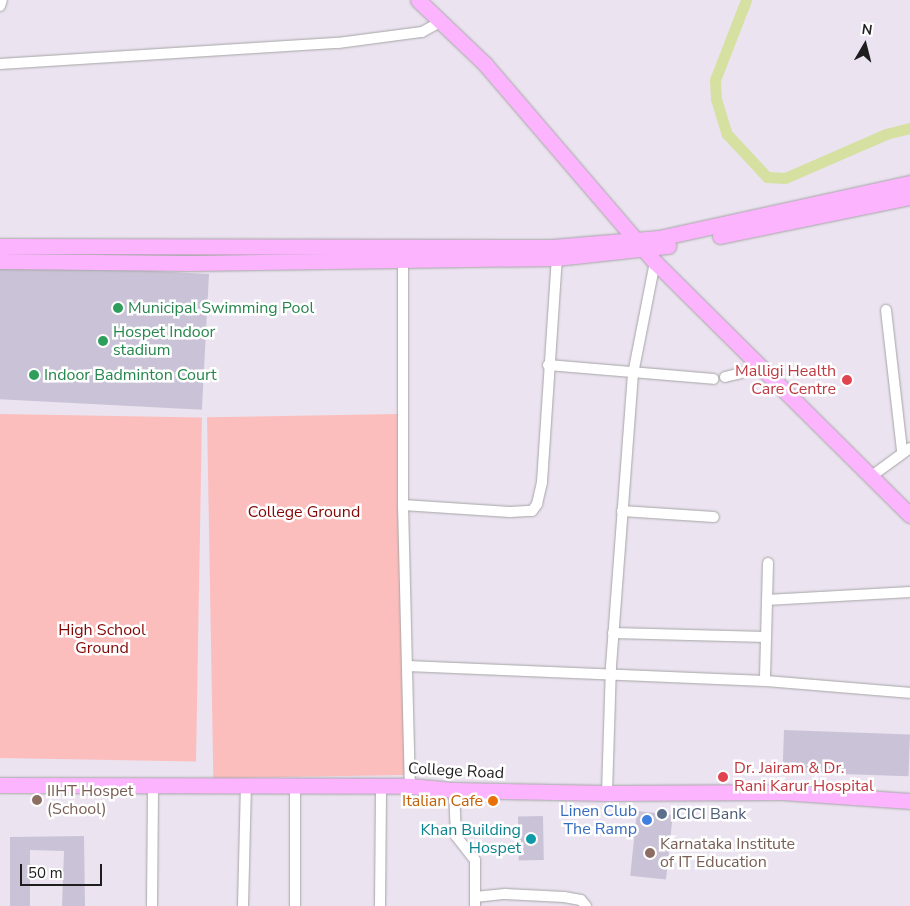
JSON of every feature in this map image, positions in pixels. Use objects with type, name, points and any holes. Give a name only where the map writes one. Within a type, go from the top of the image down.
[{"type":"street","points":[[0,6],[2,0]]},
{"type":"street","points":[[418,0],[485,64],[646,250],[760,368],[873,475],[910,515]]},
{"type":"street","points":[[0,64],[338,43],[422,32],[440,22]]},
{"type":"street","points":[[0,261],[190,263],[552,247],[646,250],[704,230],[910,183]]},
{"type":"street","points":[[0,246],[403,253],[557,258],[646,250],[910,197]]},
{"type":"street","points":[[607,793],[613,633],[633,374],[646,250]]},
{"type":"street","points":[[403,253],[403,505],[410,786]]},
{"type":"street","points":[[403,505],[510,512],[532,511],[542,482],[548,365],[557,258]]},
{"type":"street","points":[[873,475],[906,449],[886,310]]},
{"type":"street","points":[[548,365],[633,374],[713,379]]},
{"type":"street","points":[[725,377],[760,368]]},
{"type":"street","points":[[622,511],[714,517]]},
{"type":"street","points":[[765,681],[768,563]]},
{"type":"street","points":[[767,600],[910,592]]},
{"type":"street","points":[[613,633],[766,637]]},
{"type":"street","points":[[407,666],[765,681],[910,692]]},
{"type":"street","points":[[152,906],[153,784]]},
{"type":"street","name":"College Road","points":[[0,785],[410,786],[454,790],[607,793],[782,792],[910,801]]},
{"type":"street","points":[[243,906],[246,785]]},
{"type":"street","points":[[295,785],[295,906]]},
{"type":"street","points":[[380,906],[381,787]]},
{"type":"street","points":[[454,790],[455,830],[459,842],[475,860],[475,902],[505,894],[564,897],[581,900],[586,906]]},
{"type":"green space","name":"High School Ground","points":[[0,414],[202,418],[196,761],[0,758]]},
{"type":"green space","name":"College Ground","points":[[398,414],[404,775],[213,778],[207,417]]},
{"type":"building","name":"Hospet Indoor stadium","points":[[0,263],[209,274],[202,410],[0,399]]},
{"type":"building","points":[[784,730],[910,734],[908,776],[783,772]]},
{"type":"building","points":[[637,811],[673,815],[666,879],[630,876]]},
{"type":"building","name":"Khan Building Hospet","points":[[518,816],[543,816],[544,860],[519,860]]},
{"type":"building","points":[[84,836],[85,906],[62,906],[64,851],[30,850],[30,906],[10,906],[10,837]]},
{"type":"waterway","points":[[746,0],[715,80],[716,99],[727,134],[767,177],[785,178],[886,134],[910,128]]},
{"type":"place","name":"Municipal Swimming Pool","points":[[118,308]]},
{"type":"place","name":"Hospet Indoor stadium","points":[[103,341]]},
{"type":"place","name":"Indoor Badminton Court","points":[[34,375]]},
{"type":"place","name":"Malligi Health Care Centre","points":[[847,380]]},
{"type":"place","name":"Dr. Jairam & Dr. Rani Karur Hospital","points":[[723,777]]},
{"type":"place","name":"IIHT Hospet (School)","points":[[37,800]]},
{"type":"place","name":"Italian Cafe","points":[[493,801]]},
{"type":"place","name":"ICICI Bank","points":[[662,814]]},
{"type":"place","name":"Linen Club The Ramp","points":[[647,820]]},
{"type":"place","name":"Khan Building Hospet","points":[[531,839]]},
{"type":"place","name":"Karnataka Institute of IT Education","points":[[650,853]]}]
